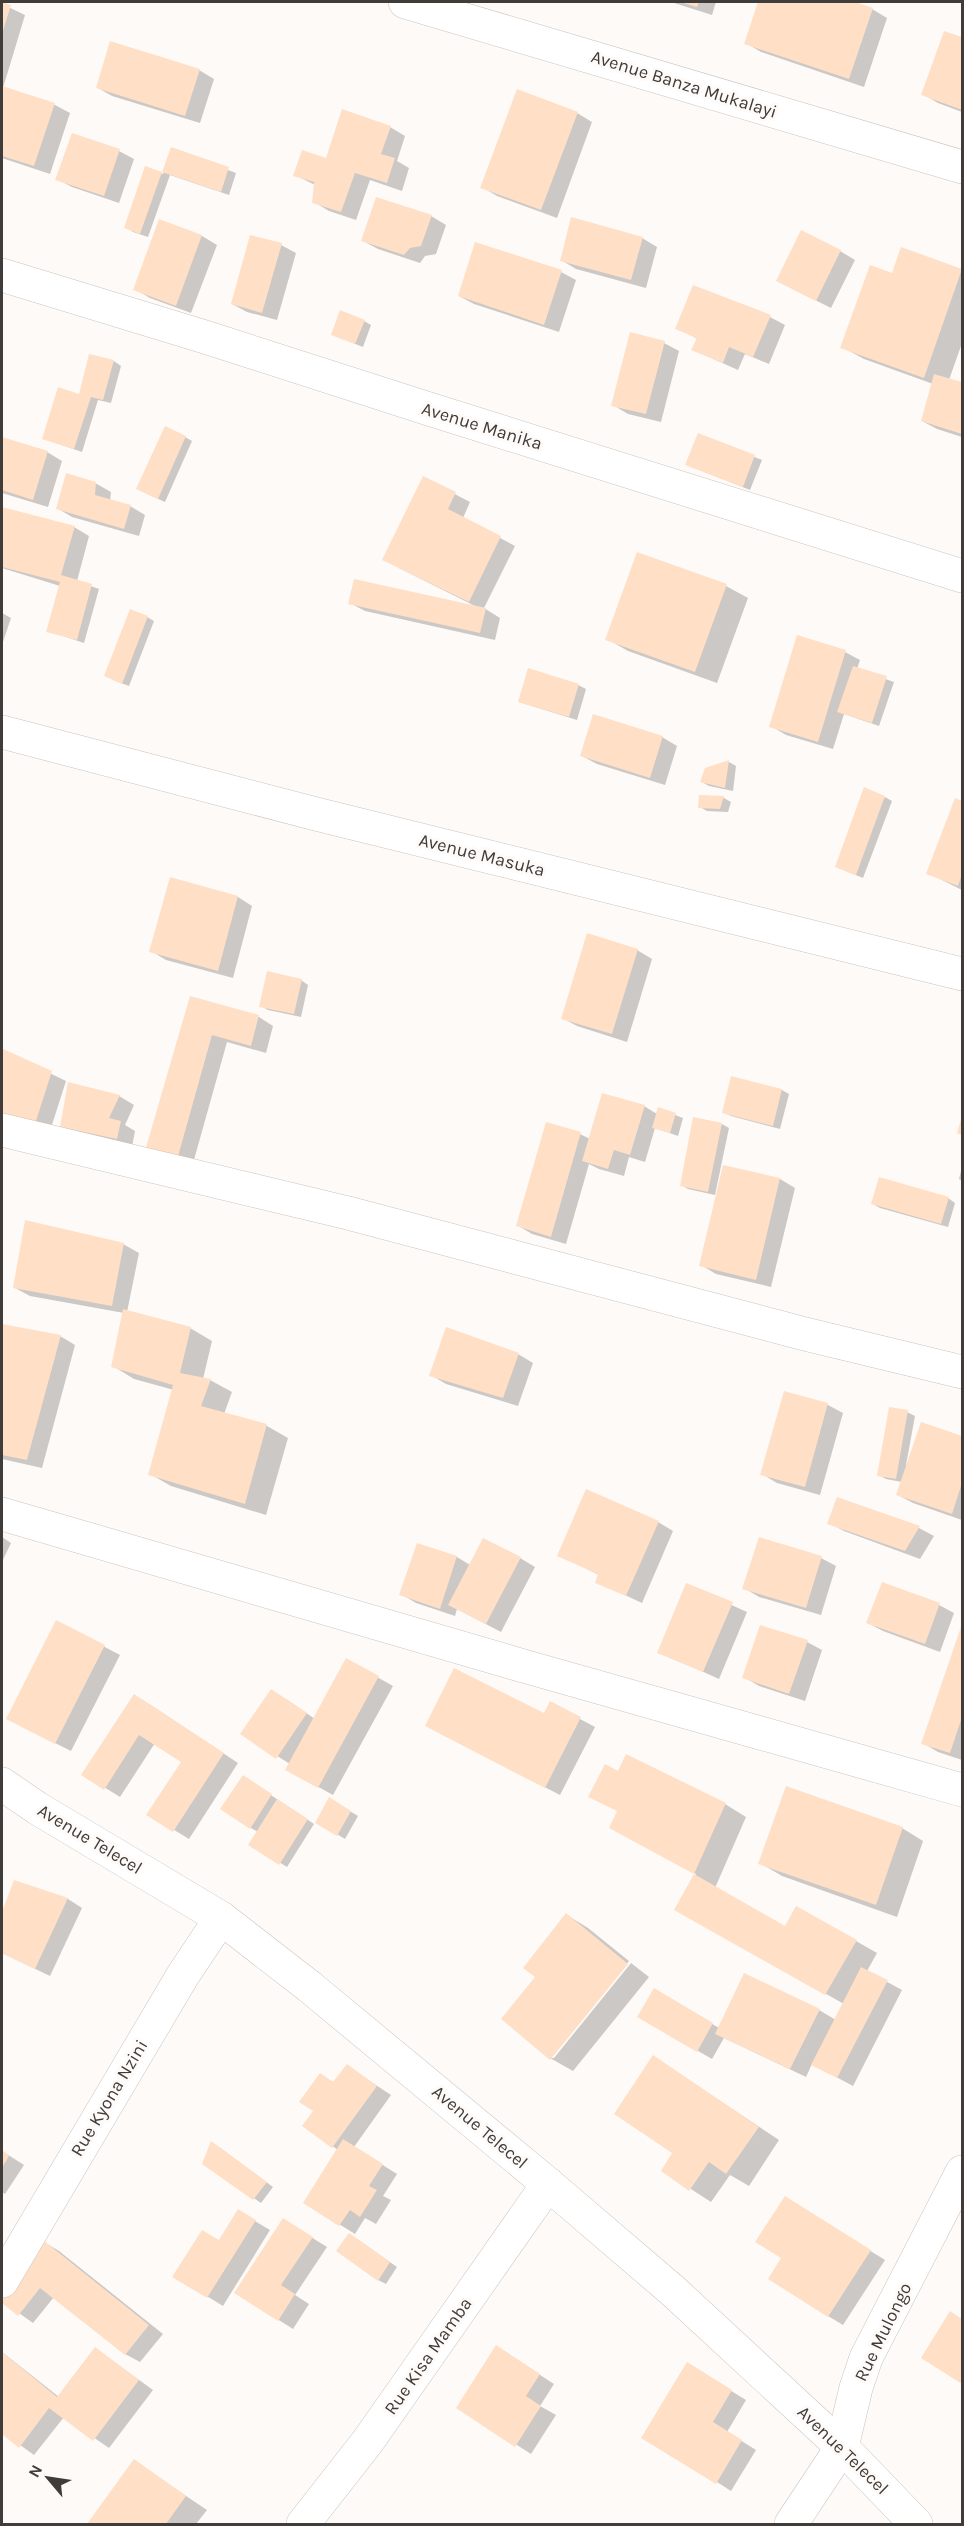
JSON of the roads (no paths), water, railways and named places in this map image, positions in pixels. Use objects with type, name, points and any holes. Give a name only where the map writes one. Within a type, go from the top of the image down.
[{"type":"street","name":"Avenue Banza Mukalayi","points":[[405,2],[963,167]]},
{"type":"street","name":"Avenue Manika","points":[[2,275],[963,576]]},
{"type":"street","name":"Avenue Masuka","points":[[2,732],[316,814],[963,974]]},
{"type":"street","points":[[2,1130],[348,1213],[805,1334],[963,1372]]},
{"type":"street","points":[[2,1514],[516,1664],[963,1790]]},
{"type":"street","name":"Avenue Telecel","points":[[2,1784],[37,1808],[221,1918],[310,1987],[672,2290],[843,2447],[916,2524]]},
{"type":"street","name":"Rue Kyona Nzini","points":[[2,2281],[183,1975],[221,1918]]},
{"type":"street","name":"Rue Mulongo","points":[[791,2524],[843,2447],[856,2388],[866,2358],[963,2172]]},
{"type":"street","name":"Rue Kisa Mamba","points":[[303,2524],[368,2441],[548,2184]]}]
